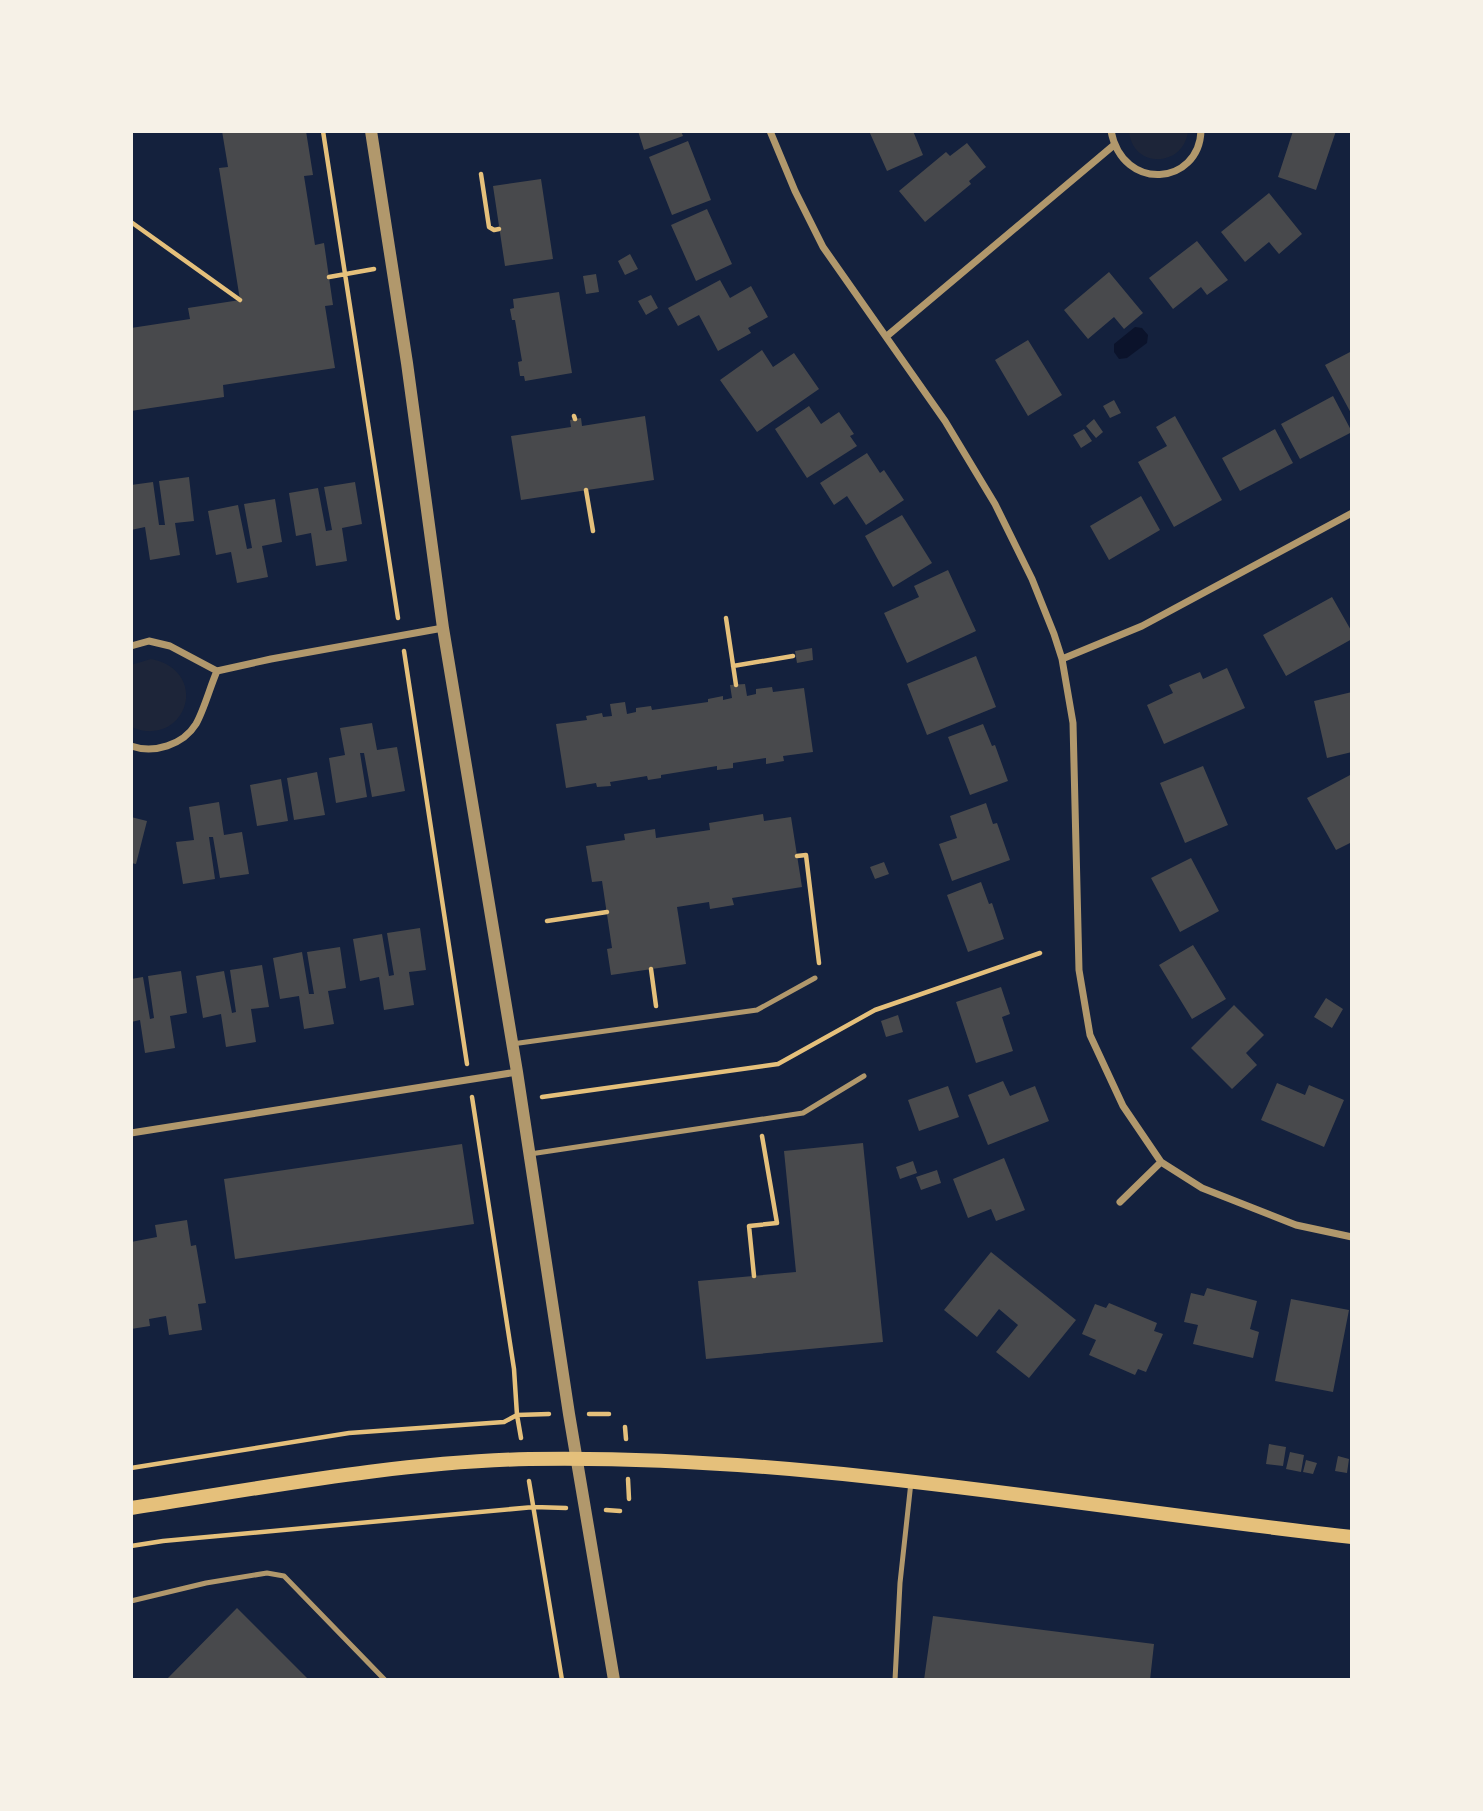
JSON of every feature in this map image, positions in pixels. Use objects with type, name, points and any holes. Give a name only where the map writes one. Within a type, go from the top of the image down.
[{"type":"main road","points":[[131,1508],[366,1472],[525,1460],[577,1459],[743,1464],[911,1482],[1352,1537]]},
{"type":"street","points":[[371,131],[443,628],[522,1100],[614,1680]]},
{"type":"street","points":[[770,131],[795,191],[823,247],[945,421],[995,504],[1031,579],[1062,659],[1073,723],[1079,970],[1087,1024],[1123,1106],[1161,1162],[1202,1188],[1296,1225],[1352,1237]]},
{"type":"street","points":[[1111,131],[1114,145],[1129,166],[1154,175],[1168,173],[1190,160],[1197,150],[1201,131]]},
{"type":"street","points":[[887,337],[1114,145]]},
{"type":"street","points":[[1062,659],[1142,626],[1352,513]]},
{"type":"street","points":[[131,646],[149,640],[170,646],[217,671],[443,628]]},
{"type":"street","points":[[131,746],[169,746],[185,737],[196,724],[217,671]]},
{"type":"street","points":[[131,1133],[517,1072]]},
{"type":"street","points":[[1120,1202],[1161,1162]]},
{"type":"lane","points":[[512,1044],[757,1010],[815,978]]},
{"type":"lane","points":[[530,1154],[760,1121],[812,1110],[864,1076]]},
{"type":"lane","points":[[895,1680],[900,1583],[911,1482]]},
{"type":"lane","points":[[131,1601],[206,1583],[267,1573],[284,1576],[385,1680]]},
{"type":"path","points":[[323,131],[464,1046]]},
{"type":"path","points":[[481,174],[489,228],[499,229]]},
{"type":"path","points":[[131,222],[240,300]]},
{"type":"path","points":[[329,277],[392,266]]},
{"type":"path","points":[[586,490],[593,531]]},
{"type":"path","points":[[726,618],[736,685]]},
{"type":"path","points":[[733,666],[793,656]]},
{"type":"path","points":[[797,856],[806,855],[821,974],[815,978]]},
{"type":"path","points":[[547,920],[607,912]]},
{"type":"path","points":[[522,1100],[778,1064],[874,1010],[1040,953]]},
{"type":"path","points":[[651,969],[659,1023]]},
{"type":"path","points":[[475,1116],[514,1369],[518,1421]]},
{"type":"path","points":[[754,1276],[749,1226],[777,1223],[760,1121]]},
{"type":"path","points":[[131,1468],[349,1433],[504,1422],[517,1415],[528,1414]]},
{"type":"path","points":[[131,1546],[533,1504],[542,1507]]},
{"type":"path","points":[[533,1504],[562,1680]]},
{"type":"shaded area","points":[[1129,131],[1188,131],[1178,152],[1158,159],[1139,152],[1132,143]]},
{"type":"shaded area","points":[[1135,327],[1142,328],[1148,335],[1147,343],[1127,358],[1119,359],[1114,352],[1114,344]]},
{"type":"shaded area","points":[[151,659],[170,666],[181,678],[186,692],[185,706],[178,719],[166,728],[150,731],[131,727],[131,665]]},
{"type":"building","points":[[222,131],[306,131],[313,175],[304,176],[315,245],[324,243],[333,305],[325,306],[335,368],[223,385],[224,397],[131,411],[131,328],[190,319],[188,308],[240,300],[219,168],[228,167]]},
{"type":"building","points":[[638,131],[681,131],[683,136],[644,150]]},
{"type":"building","points":[[869,131],[913,131],[923,155],[887,171]]},
{"type":"building","points":[[1293,131],[1336,131],[1316,190],[1278,177]]},
{"type":"building","points":[[688,141],[711,200],[672,215],[649,157]]},
{"type":"building","points":[[967,143],[986,167],[969,181],[971,184],[925,222],[899,191],[946,152],[950,156]]},
{"type":"building","points":[[541,179],[553,259],[505,266],[493,186]]},
{"type":"building","points":[[1269,193],[1302,234],[1279,254],[1269,242],[1245,262],[1221,232]]},
{"type":"building","points":[[707,209],[732,264],[696,281],[671,225]]},
{"type":"building","points":[[1197,241],[1228,280],[1207,295],[1201,287],[1173,309],[1149,278]]},
{"type":"building","points":[[630,254],[638,269],[625,275],[618,261]]},
{"type":"building","points":[[1109,272],[1143,313],[1124,329],[1114,317],[1088,339],[1064,310]]},
{"type":"building","points":[[596,274],[599,292],[586,294],[583,276]]},
{"type":"building","points":[[720,280],[730,298],[751,286],[768,317],[748,328],[751,333],[718,351],[699,315],[678,326],[668,308]]},
{"type":"building","points":[[559,292],[572,373],[525,381],[524,376],[520,376],[518,362],[522,361],[515,320],[512,320],[510,309],[514,308],[513,299]]},
{"type":"building","points":[[651,295],[658,308],[646,315],[638,301]]},
{"type":"building","points":[[1028,340],[1062,395],[1028,416],[995,360]]},
{"type":"building","points":[[762,350],[773,367],[794,353],[819,389],[757,432],[720,380]]},
{"type":"building","points":[[1352,351],[1352,415],[1325,365]]},
{"type":"building","points":[[1333,396],[1352,432],[1300,459],[1281,424]]},
{"type":"building","points":[[1114,400],[1121,413],[1110,418],[1103,406]]},
{"type":"building","points":[[809,406],[821,424],[839,412],[854,434],[850,436],[857,446],[807,478],[775,429]]},
{"type":"building","points":[[645,416],[654,480],[521,500],[511,436],[571,427],[570,420],[581,418],[582,426]]},
{"type":"building","points":[[1175,416],[1222,500],[1174,527],[1138,462],[1167,446],[1156,427]]},
{"type":"building","points":[[1094,419],[1103,432],[1096,438],[1086,426]]},
{"type":"building","points":[[1084,429],[1092,441],[1081,448],[1073,435]]},
{"type":"building","points":[[1275,429],[1293,463],[1240,491],[1222,458]]},
{"type":"building","points":[[867,453],[880,473],[884,470],[904,500],[866,525],[847,496],[834,505],[820,483]]},
{"type":"building","points":[[189,477],[194,521],[175,523],[180,555],[150,560],[145,527],[131,530],[131,485],[153,482],[159,525],[165,525],[159,481]]},
{"type":"building","points":[[355,482],[362,524],[342,528],[347,561],[316,566],[311,533],[296,536],[289,493],[318,488],[326,531],[332,530],[324,487]]},
{"type":"building","points":[[1141,496],[1160,530],[1109,560],[1090,526]]},
{"type":"building","points":[[275,499],[282,542],[262,546],[268,577],[237,583],[231,552],[216,555],[208,511],[238,505],[247,549],[252,548],[244,504]]},
{"type":"building","points":[[902,515],[932,563],[893,587],[865,536]]},
{"type":"building","points":[[948,570],[976,631],[907,663],[884,613],[919,597],[914,586]]},
{"type":"building","points":[[1332,597],[1352,632],[1352,639],[1286,676],[1263,635]]},
{"type":"building","points":[[812,648],[813,660],[797,663],[795,651]]},
{"type":"building","points":[[976,656],[996,707],[927,735],[907,684]]},
{"type":"building","points":[[1227,668],[1245,708],[1164,744],[1147,705],[1173,693],[1169,685],[1200,672],[1203,679]]},
{"type":"building","points":[[745,684],[747,696],[756,694],[756,689],[772,687],[773,692],[804,688],[813,752],[783,756],[784,761],[766,764],[766,758],[733,763],[733,768],[717,770],[717,766],[661,775],[661,778],[648,780],[647,776],[610,782],[611,786],[597,787],[596,783],[566,788],[556,724],[587,720],[586,716],[602,713],[603,717],[612,716],[610,704],[625,702],[627,714],[636,712],[636,708],[651,706],[652,710],[708,702],[708,699],[723,696],[723,700],[732,698],[730,685]]},
{"type":"building","points":[[1352,692],[1352,752],[1327,758],[1314,701]]},
{"type":"building","points":[[372,723],[377,750],[397,747],[405,791],[372,797],[364,753],[360,753],[367,797],[336,803],[329,758],[345,755],[340,728]]},
{"type":"building","points":[[983,724],[992,746],[995,745],[1008,781],[970,795],[948,737]]},
{"type":"building","points":[[1203,766],[1228,825],[1185,843],[1160,783]]},
{"type":"building","points":[[317,772],[325,815],[294,820],[287,778]]},
{"type":"building","points":[[1352,774],[1352,842],[1336,850],[1307,798]]},
{"type":"building","points":[[281,779],[288,821],[257,826],[250,785]]},
{"type":"building","points":[[219,802],[224,835],[242,832],[249,874],[220,878],[213,837],[209,837],[215,879],[183,884],[176,842],[194,840],[189,807]]},
{"type":"building","points":[[986,803],[993,824],[997,823],[1010,860],[952,881],[939,844],[957,838],[950,816]]},
{"type":"building","points":[[763,814],[764,821],[791,817],[802,887],[732,898],[734,905],[710,909],[709,902],[677,907],[686,964],[611,975],[607,949],[612,948],[602,881],[592,882],[586,846],[625,840],[624,834],[655,829],[656,838],[710,830],[709,823]]},
{"type":"building","points":[[131,817],[147,821],[136,864],[131,863]]},
{"type":"building","points":[[1191,858],[1219,911],[1180,932],[1151,878]]},
{"type":"building","points":[[884,862],[889,874],[875,879],[870,867]]},
{"type":"building","points":[[981,882],[989,904],[992,903],[1004,939],[968,952],[947,895]]},
{"type":"building","points":[[420,928],[426,970],[409,972],[414,1005],[384,1010],[379,977],[360,981],[353,939],[382,934],[389,976],[394,975],[387,933]]},
{"type":"building","points":[[1193,945],[1226,999],[1192,1019],[1159,965]]},
{"type":"building","points":[[340,947],[346,988],[328,991],[334,1024],[304,1029],[299,996],[280,999],[273,958],[302,952],[309,994],[314,994],[307,952]]},
{"type":"building","points":[[262,965],[269,1007],[251,1009],[256,1042],[226,1047],[221,1014],[203,1018],[196,976],[224,971],[232,1013],[236,1012],[230,970]]},
{"type":"building","points":[[181,971],[187,1013],[170,1016],[175,1048],[145,1053],[140,1020],[131,1022],[131,979],[143,977],[150,1019],[154,1018],[148,976]]},
{"type":"building","points":[[1001,987],[1010,1014],[1002,1017],[1013,1051],[976,1063],[956,1002]]},
{"type":"building","points":[[1326,998],[1343,1009],[1332,1028],[1314,1017]]},
{"type":"building","points":[[1234,1005],[1264,1035],[1246,1053],[1257,1065],[1232,1089],[1191,1048]]},
{"type":"building","points":[[898,1015],[903,1032],[886,1037],[881,1021]]},
{"type":"building","points":[[1003,1081],[1010,1096],[1035,1086],[1049,1121],[988,1145],[968,1095]]},
{"type":"building","points":[[1277,1083],[1305,1095],[1309,1085],[1344,1100],[1324,1147],[1261,1120]]},
{"type":"building","points":[[948,1086],[959,1117],[919,1131],[908,1100]]},
{"type":"building","points":[[863,1143],[883,1342],[706,1359],[698,1281],[796,1272],[784,1151]]},
{"type":"building","points":[[462,1144],[474,1224],[235,1259],[224,1179]]},
{"type":"building","points":[[1004,1158],[1025,1210],[996,1221],[991,1209],[968,1218],[953,1179]]},
{"type":"building","points":[[913,1161],[917,1173],[900,1179],[896,1167]]},
{"type":"building","points":[[937,1170],[941,1183],[921,1190],[916,1177]]},
{"type":"building","points":[[187,1220],[191,1246],[196,1245],[206,1303],[198,1304],[202,1330],[169,1335],[166,1316],[149,1319],[150,1326],[131,1329],[131,1242],[157,1237],[155,1225]]},
{"type":"building","points":[[991,1252],[1076,1320],[1029,1378],[996,1352],[1018,1325],[999,1309],[977,1337],[944,1310]]},
{"type":"building","points":[[1207,1288],[1257,1301],[1250,1329],[1259,1332],[1253,1358],[1193,1344],[1198,1325],[1184,1322],[1191,1293],[1204,1296]]},
{"type":"building","points":[[1291,1299],[1349,1310],[1333,1392],[1275,1381]]},
{"type":"building","points":[[1109,1303],[1157,1323],[1154,1331],[1163,1334],[1146,1372],[1138,1369],[1135,1375],[1089,1355],[1096,1340],[1082,1334],[1095,1304],[1106,1308]]},
{"type":"building","points":[[1269,1444],[1286,1447],[1283,1466],[1266,1464]]},
{"type":"building","points":[[1290,1452],[1304,1455],[1301,1472],[1286,1469]]},
{"type":"building","points":[[1338,1456],[1349,1459],[1347,1473],[1335,1471]]},
{"type":"building","points":[[1306,1460],[1317,1463],[1313,1474],[1303,1472]]},
{"type":"building","points":[[237,1608],[309,1680],[166,1680]]},
{"type":"building","points":[[933,1616],[1154,1644],[1150,1680],[924,1680]]}]
